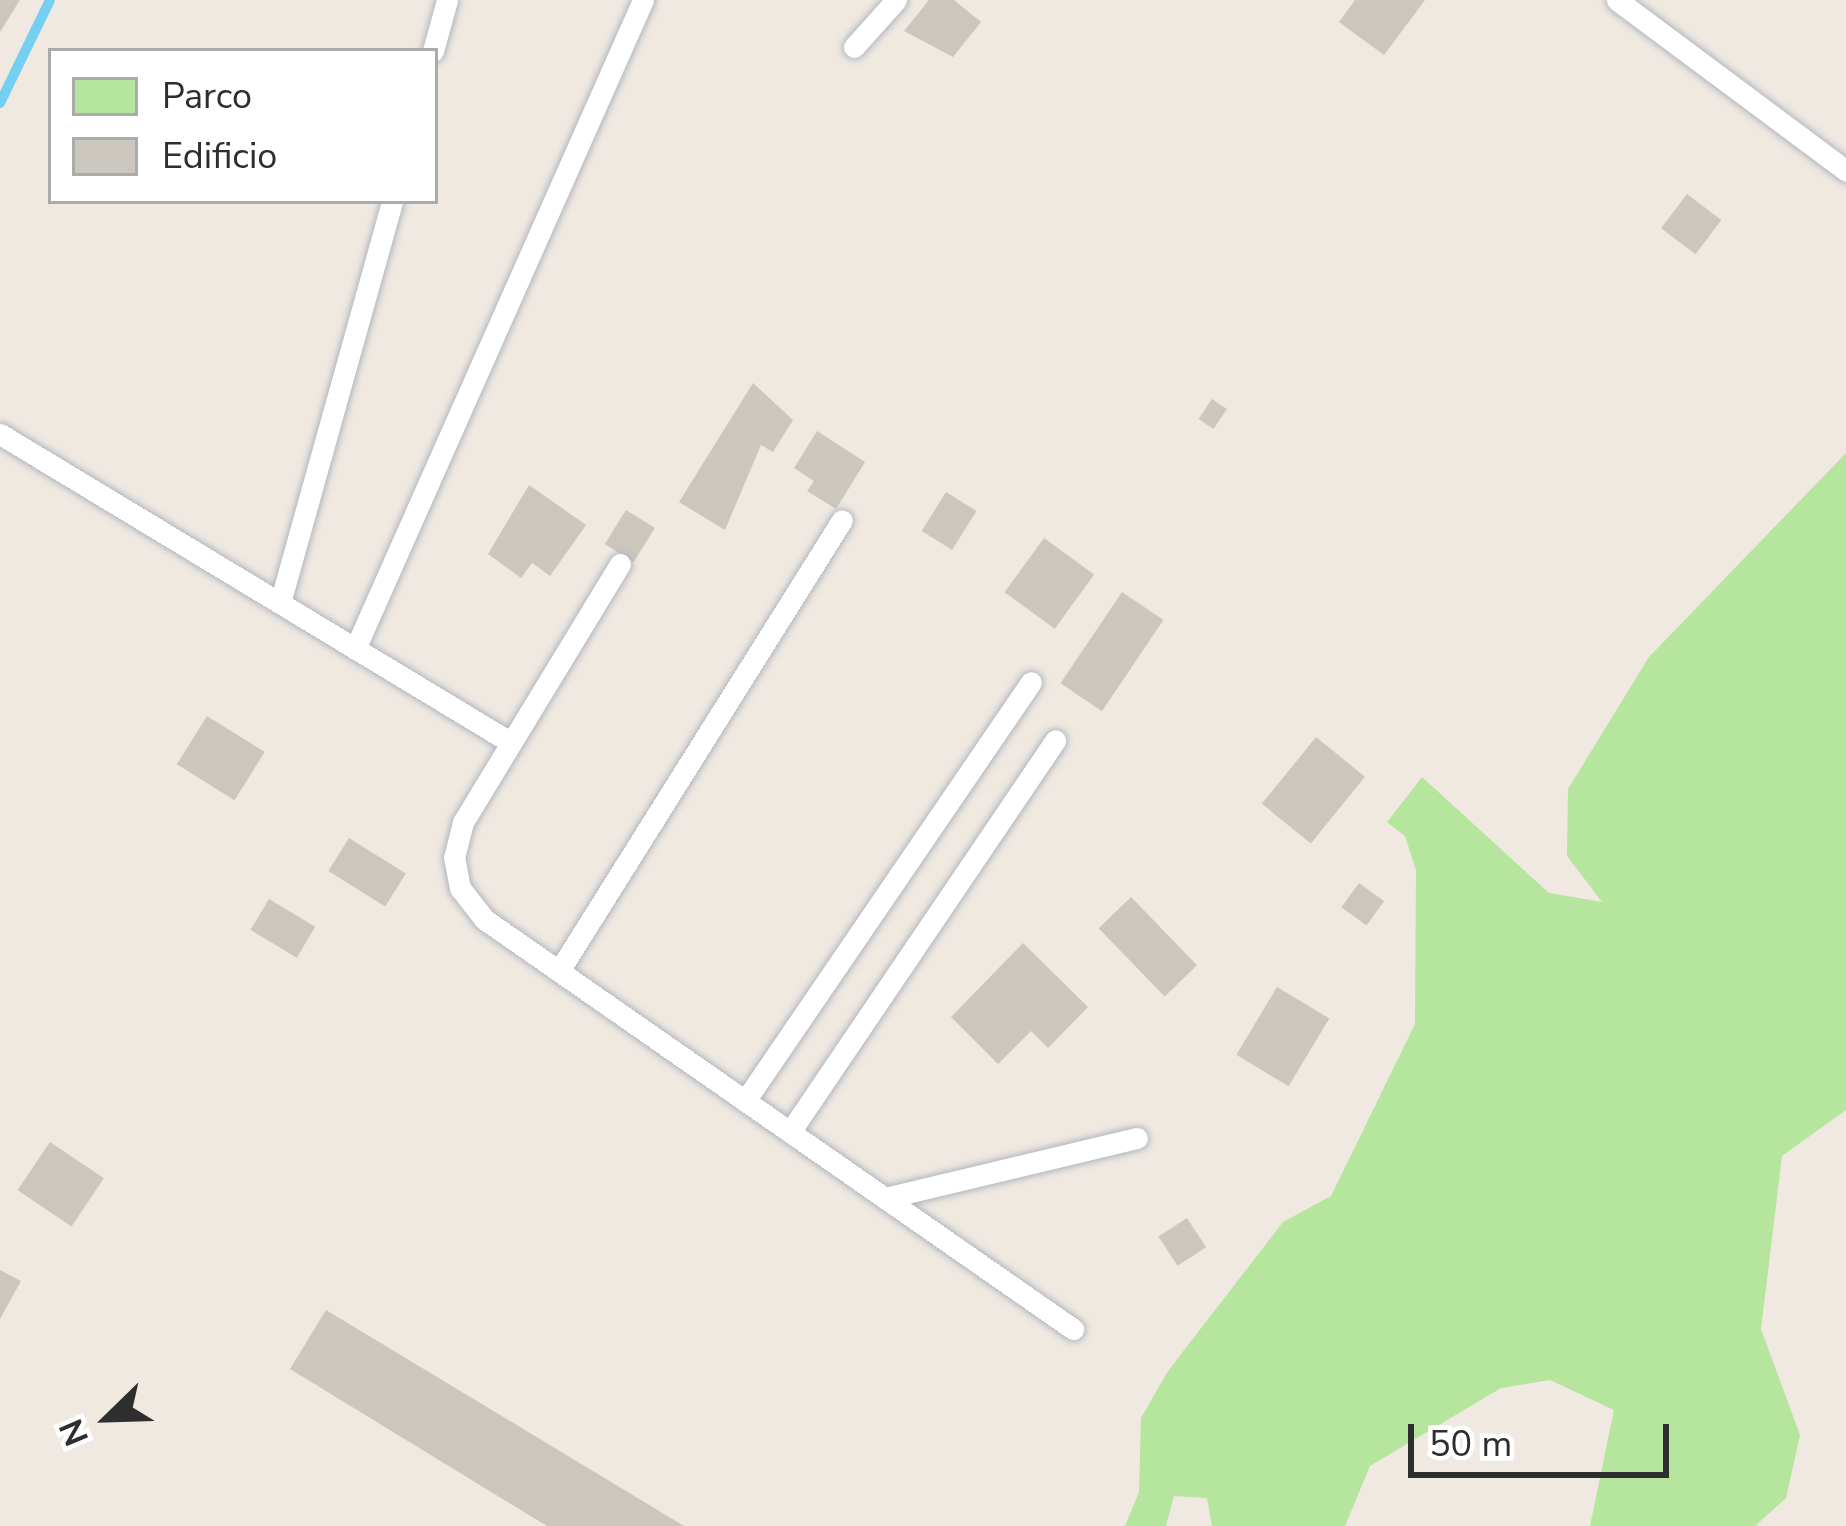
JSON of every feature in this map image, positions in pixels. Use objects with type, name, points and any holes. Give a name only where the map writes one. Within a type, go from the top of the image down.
[{"type":"lane","points":[[434,48],[447,0]]},
{"type":"lane","points":[[355,649],[643,0]]},
{"type":"lane","points":[[854,47],[896,0]]},
{"type":"lane","points":[[1616,0],[1846,171]]},
{"type":"lane","points":[[280,603],[391,204]]},
{"type":"lane","points":[[0,434],[510,742]]},
{"type":"lane","points":[[560,971],[842,520]]},
{"type":"lane","points":[[620,564],[463,822],[454,873],[484,919],[1072,1329]]},
{"type":"lane","points":[[745,1101],[1031,682]]},
{"type":"lane","points":[[790,1132],[1055,740]]},
{"type":"lane","points":[[885,1198],[1137,1138]]},
{"type":"green space","points":[[1846,453],[1846,1110],[1782,1156],[1761,1329],[1800,1435],[1786,1498],[1755,1526],[1590,1526],[1614,1410],[1550,1380],[1501,1388],[1370,1466],[1345,1526],[1212,1526],[1207,1498],[1174,1496],[1166,1526],[1125,1526],[1139,1492],[1141,1418],[1168,1371],[1283,1222],[1331,1196],[1415,1024],[1416,870],[1405,836],[1387,822],[1422,777],[1549,893],[1602,902],[1567,856],[1568,789],[1649,657]]},
{"type":"building","points":[[0,0],[20,0],[0,32]]},
{"type":"building","points":[[929,0],[954,0],[981,22],[953,57],[904,31]]},
{"type":"building","points":[[1355,0],[1425,0],[1384,55],[1339,22]]},
{"type":"building","points":[[1687,194],[1721,220],[1695,254],[1661,228]]},
{"type":"building","points":[[753,383],[793,420],[773,452],[761,445],[725,530],[679,502]]},
{"type":"building","points":[[1212,399],[1227,409],[1214,429],[1199,419]]},
{"type":"building","points":[[817,431],[865,462],[836,509],[807,491],[814,481],[794,468]]},
{"type":"building","points":[[529,485],[586,525],[550,576],[532,563],[521,578],[488,554]]},
{"type":"building","points":[[946,492],[977,511],[952,550],[922,531]]},
{"type":"building","points":[[626,510],[655,528],[634,562],[605,544]]},
{"type":"building","points":[[1044,538],[1094,574],[1055,629],[1005,592]]},
{"type":"building","points":[[1122,592],[1163,620],[1102,711],[1060,683]]},
{"type":"building","points":[[207,716],[265,752],[234,800],[177,764]]},
{"type":"building","points":[[1316,737],[1365,777],[1311,843],[1262,804]]},
{"type":"building","points":[[349,838],[406,874],[385,907],[328,871]]},
{"type":"building","points":[[1359,883],[1384,901],[1366,925],[1341,907]]},
{"type":"building","points":[[1131,897],[1197,965],[1165,997],[1099,928]]},
{"type":"building","points":[[269,899],[315,927],[297,958],[250,930]]},
{"type":"building","points":[[1023,943],[1088,1007],[1048,1048],[1031,1031],[998,1064],[951,1017]]},
{"type":"building","points":[[1277,987],[1329,1018],[1289,1086],[1236,1055]]},
{"type":"building","points":[[50,1142],[104,1178],[71,1226],[18,1190]]},
{"type":"building","points":[[1187,1218],[1206,1247],[1178,1266],[1158,1237]]},
{"type":"building","points":[[0,1270],[21,1281],[0,1319]]},
{"type":"building","points":[[326,1310],[684,1526],[547,1526],[290,1369]]},
{"type":"waterway","points":[[0,103],[50,0]]}]
